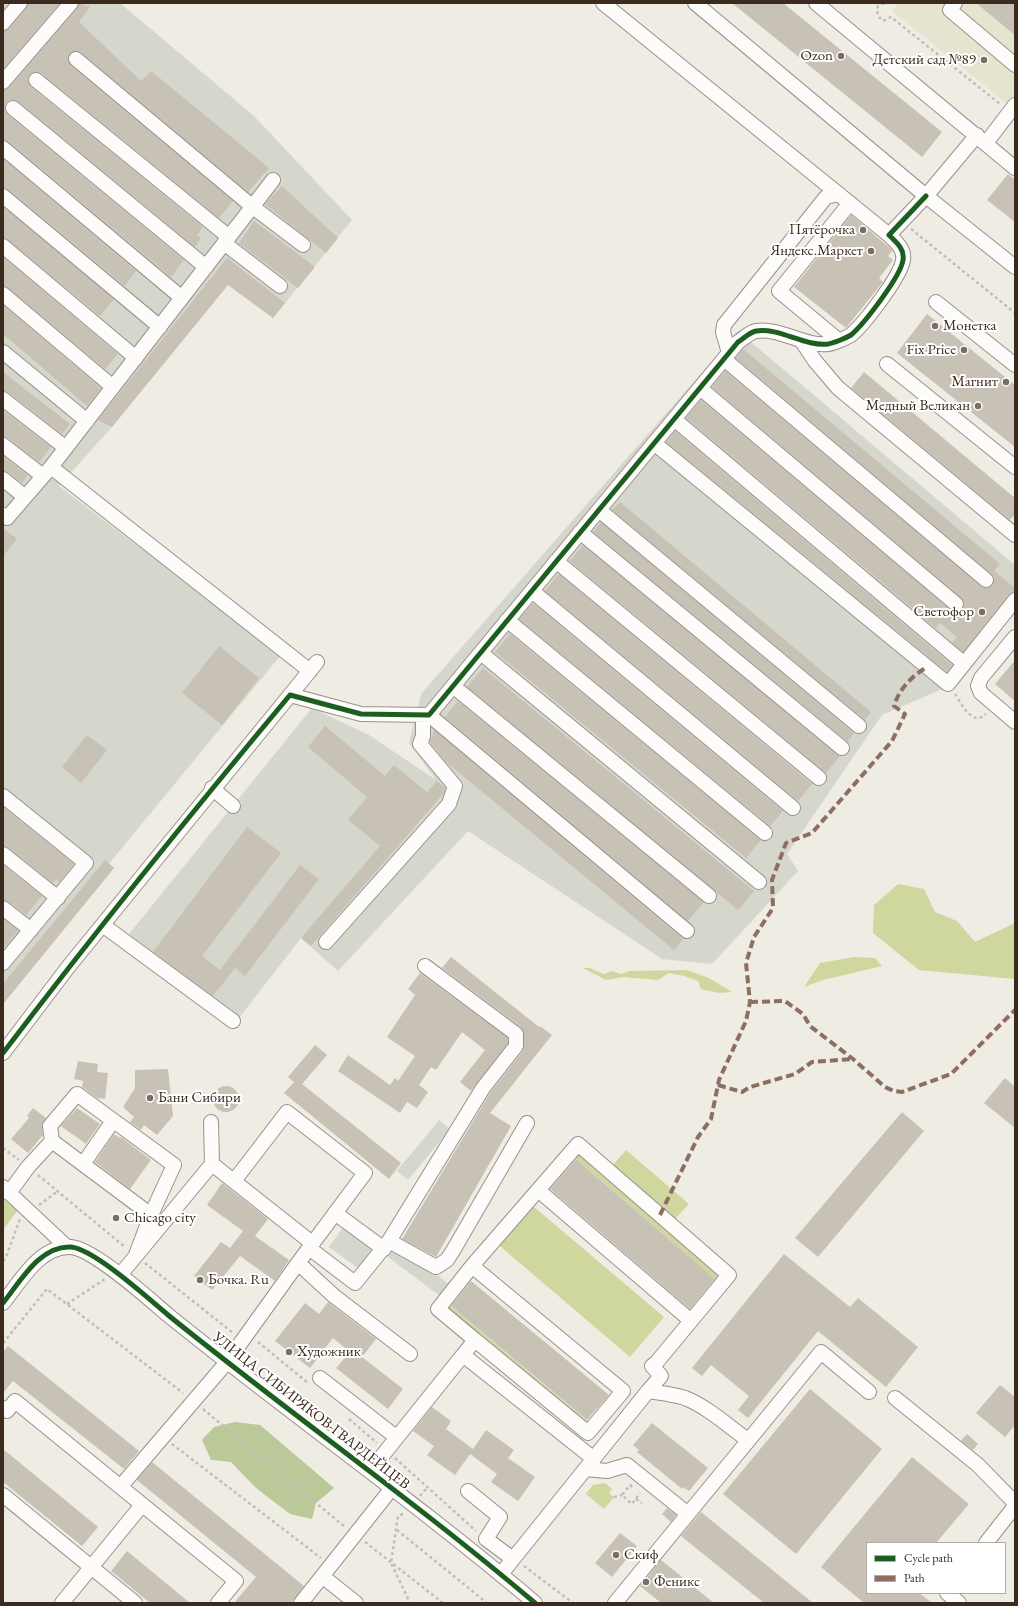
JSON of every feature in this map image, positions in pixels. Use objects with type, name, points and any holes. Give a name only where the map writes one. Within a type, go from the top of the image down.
[{"type":"street","points":[[3,23],[20,3]]},
{"type":"street","points":[[3,82],[71,3]]},
{"type":"street","points":[[326,942],[449,804],[455,786],[420,744],[423,736],[426,715],[481,653],[738,342],[755,331],[776,333],[801,340],[828,344],[850,335],[890,289],[900,273],[904,259],[901,247],[889,235],[603,3]]},
{"type":"street","points":[[695,3],[926,196],[1015,267]]},
{"type":"street","points":[[816,3],[1015,168]]},
{"type":"street","points":[[955,3],[950,10],[1015,65]]},
{"type":"street","points":[[76,59],[252,206],[303,245]]},
{"type":"street","points":[[36,80],[280,286]]},
{"type":"street","points":[[13,108],[206,267]]},
{"type":"street","points":[[889,235],[1012,108]]},
{"type":"street","points":[[3,148],[182,298]]},
{"type":"street","points":[[3,515],[7,518],[47,472],[273,180]]},
{"type":"street","points":[[3,196],[160,327]]},
{"type":"street","points":[[845,199],[826,197],[724,325],[723,332],[726,356],[986,580]]},
{"type":"street","points":[[838,340],[779,292],[845,199]]},
{"type":"street","points":[[3,246],[136,358]]},
{"type":"street","points":[[3,294],[113,387]]},
{"type":"street","points":[[936,302],[1015,365]]},
{"type":"street","points":[[801,340],[815,361],[838,388],[1015,534]]},
{"type":"street","points":[[3,352],[87,421]]},
{"type":"street","points":[[887,364],[1015,467]]},
{"type":"street","points":[[700,388],[956,604]]},
{"type":"street","points":[[3,399],[66,448]]},
{"type":"street","points":[[674,419],[961,661]]},
{"type":"street","points":[[654,444],[948,684],[1015,600]]},
{"type":"street","points":[[3,445],[47,472],[314,666],[212,788],[104,926],[69,966],[3,1053]]},
{"type":"street","points":[[3,479],[25,496]]},
{"type":"street","points":[[599,510],[859,726]]},
{"type":"street","points":[[580,532],[842,748]]},
{"type":"street","points":[[556,561],[819,778]]},
{"type":"street","points":[[532,591],[794,808]]},
{"type":"street","points":[[507,620],[765,833]]},
{"type":"street","points":[[1013,643],[981,678],[978,686],[981,693],[1015,722]]},
{"type":"street","points":[[481,653],[759,882]]},
{"type":"street","points":[[453,686],[708,896]]},
{"type":"street","points":[[290,695],[361,714],[426,715],[687,931]]},
{"type":"street","points":[[212,788],[233,806]]},
{"type":"street","points":[[3,796],[86,863],[31,930],[5,958]]},
{"type":"street","points":[[3,854],[58,898]]},
{"type":"street","points":[[3,908],[31,930]]},
{"type":"street","points":[[104,926],[233,1021]]},
{"type":"street","points":[[212,1164],[355,1283],[387,1245],[484,1088],[516,1046],[516,1034],[425,966]]},
{"type":"street","points":[[136,1255],[151,1215],[174,1165],[77,1094],[50,1126],[52,1141],[151,1215]]},
{"type":"street","points":[[121,1486],[192,1401],[227,1362],[365,1173],[287,1112],[234,1181]]},
{"type":"street","points":[[83,1164],[113,1121]]},
{"type":"street","points":[[120,1275],[212,1164],[211,1122]]},
{"type":"street","points":[[335,1213],[387,1245],[436,1267],[447,1260],[528,1123]]},
{"type":"street","points":[[6,1190],[52,1141]]},
{"type":"street","points":[[501,1574],[661,1376],[652,1366],[729,1275],[578,1144],[472,1266],[438,1309],[588,1433],[623,1391]]},
{"type":"street","name":"УЛИЦА СИБИРЯКОВ-ГВАРДЕЙЦЕВ","points":[[6,1190],[67,1247],[82,1250],[120,1275],[227,1362],[413,1504],[535,1603]]},
{"type":"street","points":[[538,1190],[690,1320]]},
{"type":"street","points":[[3,1303],[36,1262],[52,1251],[67,1247]]},
{"type":"street","points":[[298,1263],[334,1296],[410,1354]]},
{"type":"street","points":[[472,1266],[639,1403]]},
{"type":"street","points":[[370,1471],[475,1340]]},
{"type":"street","points":[[615,1603],[821,1352],[869,1392]]},
{"type":"street","points":[[463,1355],[590,1464],[607,1471],[627,1465],[688,1514]]},
{"type":"street","points":[[320,1378],[396,1437]]},
{"type":"street","points":[[648,1391],[668,1393],[686,1399],[698,1405],[748,1440]]},
{"type":"street","points":[[895,1398],[978,1465],[1015,1503]]},
{"type":"street","points":[[3,1408],[7,1411],[15,1401],[236,1581],[218,1603]]},
{"type":"street","points":[[301,1603],[392,1488]]},
{"type":"street","points":[[468,1491],[500,1517],[486,1539],[513,1559]]},
{"type":"street","points":[[3,1495],[136,1603]]},
{"type":"street","points":[[62,1603],[142,1505]]},
{"type":"street","points":[[987,1542],[1015,1506]]},
{"type":"street","points":[[327,1571],[356,1603]]},
{"type":"street","points":[[938,1603],[945,1594]]},
{"type":"street","points":[[947,1594],[959,1603]]},
{"type":"path","points":[[889,3],[884,3],[878,6],[877,11],[879,17],[883,21],[891,17],[1012,108]]},
{"type":"path","points":[[902,221],[1015,313]]},
{"type":"path","points":[[948,684],[970,715],[977,718],[982,718],[994,704]]},
{"type":"path","points":[[67,1304],[110,1276],[120,1275]]},
{"type":"path","points":[[3,1343],[47,1289],[192,1401],[355,1535],[443,1603]]},
{"type":"path","points":[[163,1436],[327,1571]]},
{"type":"path","points":[[614,1497],[622,1495],[630,1485],[640,1494],[632,1504],[622,1495]]},
{"type":"path","points":[[410,1603],[391,1563],[398,1516],[405,1513],[428,1487]]},
{"type":"path","points":[[636,1499],[642,1503]]},
{"type":"path","points":[[397,1530],[435,1563],[486,1603]]},
{"type":"path","points":[[513,1559],[574,1603]]},
{"type":"shaded area","points":[[3,3],[120,3],[254,116],[352,220],[273,318],[228,285],[112,427],[59,486],[281,655],[107,866],[114,868],[3,1004]]},
{"type":"shaded area","name":"Детский сад №89","points":[[898,3],[1015,3],[1015,110],[892,11]]},
{"type":"shaded area","points":[[738,331],[1015,565],[1015,607],[947,687],[882,715],[787,854],[798,871],[712,964],[662,959],[468,831],[338,971],[301,938],[239,1018],[129,934],[312,708],[369,735],[436,780],[409,743],[421,694]]},
{"type":"shaded area","points":[[439,1120],[450,1129],[408,1180],[397,1171]]},
{"type":"shaded area","points":[[344,1226],[374,1249],[359,1269],[329,1247]]},
{"type":"shaded area","points":[[397,1245],[449,1284],[440,1296],[388,1257]]},
{"type":"green space","points":[[898,884],[924,889],[935,912],[957,921],[975,942],[1015,923],[1015,979],[919,970],[873,933],[874,905]]},
{"type":"green space","points":[[854,957],[875,958],[882,966],[823,980],[804,987],[820,963]]},
{"type":"green space","points":[[583,968],[590,968],[604,974],[612,971],[621,974],[629,971],[687,970],[709,978],[732,992],[719,993],[701,989],[698,981],[669,973],[658,980],[624,977],[606,980]]},
{"type":"green space","points":[[626,1150],[689,1204],[675,1219],[613,1165]]},
{"type":"green space","points":[[578,1151],[720,1275],[716,1280],[573,1156]]},
{"type":"green space","points":[[3,1199],[17,1211],[3,1230]]},
{"type":"green space","points":[[527,1201],[664,1317],[630,1357],[494,1241]]},
{"type":"green space","points":[[448,1304],[590,1423],[587,1427],[445,1308]]},
{"type":"green space","points":[[235,1422],[260,1425],[334,1488],[316,1503],[312,1519],[290,1514],[256,1488],[231,1462],[211,1460],[202,1440],[214,1427]]},
{"type":"green space","points":[[605,1483],[612,1489],[609,1493],[614,1497],[604,1509],[586,1494],[593,1485]]},
{"type":"building","points":[[28,3],[60,3],[3,69],[3,31],[9,29],[26,9]]},
{"type":"building","points":[[79,3],[90,7],[79,22],[141,81],[151,71],[269,168],[248,192],[81,52],[77,51],[70,53],[68,58],[71,66],[233,201],[219,218],[41,73],[37,72],[30,74],[28,79],[31,87],[203,227],[197,235],[201,238],[195,247],[18,101],[10,100],[6,103],[5,111],[8,115],[184,260],[171,277],[8,141],[3,140],[3,90],[9,88],[77,9]]},
{"type":"building","points":[[732,3],[783,3],[942,132],[922,157]]},
{"type":"building","points":[[976,3],[1015,3],[1015,35]]},
{"type":"building","points":[[3,159],[136,271],[125,286],[8,189],[3,188]]},
{"type":"building","points":[[1008,174],[1015,180],[1015,222],[987,200]]},
{"type":"building","points":[[282,186],[338,238],[326,253],[265,204]]},
{"type":"building","points":[[3,207],[114,299],[100,316],[8,240],[3,238]]},
{"type":"building","points":[[851,215],[891,249],[892,251],[888,256],[893,260],[879,278],[883,282],[846,328],[794,287]]},
{"type":"building","points":[[254,221],[315,267],[298,288],[239,243]]},
{"type":"building","points":[[3,257],[118,354],[105,369],[8,288],[3,286]]},
{"type":"building","points":[[227,258],[285,303],[273,318],[228,285],[112,427],[98,420]]},
{"type":"building","points":[[3,305],[101,388],[87,406],[3,334]]},
{"type":"building","points":[[927,314],[1015,385],[1015,447],[897,353]]},
{"type":"building","points":[[743,349],[1000,564],[994,571],[1015,588],[1015,592],[1008,595],[963,652],[952,643],[957,637],[940,623],[936,628],[686,418],[701,400],[951,610],[958,612],[963,609],[964,602],[961,598],[712,387],[725,371],[981,586],[988,588],[993,585],[994,578],[991,574],[736,358]]},
{"type":"building","points":[[3,372],[70,424],[62,434],[8,392],[3,391]]},
{"type":"building","points":[[864,372],[1015,498],[1015,514],[1010,520],[851,388]]},
{"type":"building","points":[[3,410],[51,447],[39,462],[8,438],[3,437]]},
{"type":"building","points":[[675,431],[952,665],[947,672],[666,442]]},
{"type":"building","points":[[3,456],[28,475],[22,483],[8,472],[3,471]]},
{"type":"building","points":[[620,502],[871,712],[865,720],[612,510]]},
{"type":"building","points":[[601,522],[854,733],[848,742],[593,532]]},
{"type":"building","points":[[3,528],[17,539],[3,556]]},
{"type":"building","points":[[583,545],[840,756],[826,773],[570,561]]},
{"type":"building","points":[[559,574],[812,784],[798,801],[545,591]]},
{"type":"building","points":[[533,603],[783,811],[770,826],[519,619]]},
{"type":"building","points":[[510,634],[761,840],[746,858],[495,652]]},
{"type":"building","points":[[219,646],[259,678],[222,725],[182,693]]},
{"type":"building","points":[[1015,660],[1015,701],[995,684]]},
{"type":"building","points":[[483,668],[754,891],[738,910],[467,687]]},
{"type":"building","points":[[458,701],[704,902],[688,921],[445,717]]},
{"type":"building","points":[[325,726],[385,776],[394,765],[427,792],[437,781],[445,788],[444,793],[311,946],[301,938],[380,846],[348,820],[367,797],[308,747]]},
{"type":"building","points":[[434,730],[683,939],[674,950],[446,762],[430,742]]},
{"type":"building","points":[[87,735],[107,750],[81,783],[62,767]]},
{"type":"building","points":[[3,807],[74,864],[59,882],[56,879],[53,883],[8,847],[3,846]]},
{"type":"building","points":[[247,827],[281,853],[202,956],[220,970],[300,865],[319,879],[245,976],[235,968],[213,996],[153,952]]},
{"type":"building","points":[[105,860],[114,868],[3,1004],[3,984]]},
{"type":"building","points":[[3,865],[42,896],[26,915],[8,901],[3,900]]},
{"type":"building","points":[[3,919],[18,930],[3,949]]},
{"type":"building","points":[[451,957],[539,1027],[540,1026],[552,1035],[490,1113],[511,1126],[436,1257],[402,1239],[490,1093],[523,1051],[524,1046],[524,1034],[521,1027],[442,968]]},
{"type":"building","points":[[420,973],[508,1038],[508,1043],[471,1091],[460,1082],[485,1050],[462,1032],[436,1070],[431,1067],[419,1085],[428,1092],[417,1108],[407,1102],[400,1113],[338,1071],[348,1055],[390,1085],[395,1078],[398,1081],[415,1056],[387,1037],[415,995],[408,989]]},
{"type":"building","points":[[315,1045],[327,1055],[302,1084],[401,1163],[389,1179],[284,1093],[294,1082],[288,1077]]},
{"type":"building","points":[[78,1061],[98,1064],[97,1072],[108,1073],[105,1099],[97,1098],[82,1087],[83,1081],[74,1079]]},
{"type":"building","name":"Бани Сибири","points":[[168,1069],[173,1116],[157,1135],[144,1125],[141,1130],[130,1122],[134,1117],[123,1107],[135,1088],[135,1070]]},
{"type":"building","points":[[1005,1078],[1015,1087],[1015,1128],[984,1103]]},
{"type":"building","points":[[226,1086],[235,1090],[239,1099],[235,1108],[226,1112],[217,1108],[213,1099],[217,1090]]},
{"type":"building","points":[[33,1108],[46,1118],[42,1124],[43,1135],[28,1153],[11,1139],[29,1118],[27,1116]]},
{"type":"building","points":[[77,1108],[100,1124],[86,1144],[61,1126]]},
{"type":"building","points":[[902,1112],[924,1131],[818,1257],[795,1238]]},
{"type":"building","points":[[114,1134],[120,1138],[121,1137],[151,1160],[130,1189],[95,1162]]},
{"type":"building","points":[[576,1159],[715,1279],[690,1309],[550,1189]]},
{"type":"building","points":[[222,1183],[268,1219],[255,1236],[289,1260],[275,1281],[240,1256],[212,1290],[194,1276],[221,1242],[230,1248],[243,1231],[207,1205]]},
{"type":"building","points":[[784,1254],[850,1307],[858,1298],[918,1347],[886,1387],[818,1331],[748,1418],[738,1410],[749,1396],[711,1365],[702,1376],[692,1368]]},
{"type":"building","points":[[471,1281],[609,1395],[587,1420],[451,1306]]},
{"type":"building","points":[[328,1302],[376,1339],[362,1357],[403,1389],[388,1409],[336,1368],[350,1352],[333,1338],[310,1368],[275,1341],[305,1303],[319,1314]]},
{"type":"building","points":[[8,1346],[139,1451],[124,1469],[13,1381],[3,1393],[3,1352]]},
{"type":"building","points":[[1000,1385],[1015,1397],[1015,1425],[1005,1437],[976,1413]]},
{"type":"building","points":[[810,1389],[882,1449],[796,1554],[723,1494]]},
{"type":"building","points":[[432,1407],[451,1421],[446,1429],[473,1449],[486,1430],[514,1450],[508,1458],[535,1477],[518,1501],[491,1482],[497,1474],[470,1454],[455,1475],[427,1455],[434,1446],[413,1431]]},
{"type":"building","points":[[652,1423],[708,1468],[689,1491],[683,1487],[682,1489],[637,1452],[639,1450],[633,1445]]},
{"type":"building","points":[[967,1434],[978,1444],[973,1450],[961,1441]]},
{"type":"building","points":[[3,1449],[98,1527],[82,1546],[3,1482]]},
{"type":"building","points":[[912,1457],[969,1504],[937,1542],[866,1542],[866,1594],[920,1594],[932,1603],[864,1603],[821,1567]]},
{"type":"building","points":[[152,1462],[304,1586],[291,1603],[234,1603],[256,1577],[137,1480]]},
{"type":"building","points":[[667,1508],[676,1515],[671,1522],[662,1514]]},
{"type":"building","points":[[701,1512],[813,1603],[764,1603],[681,1536]]},
{"type":"building","name":"Скиф","points":[[620,1533],[637,1546],[612,1577],[595,1563]]},
{"type":"building","points":[[127,1551],[190,1603],[150,1603],[111,1571]]},
{"type":"building","points":[[661,1560],[714,1603],[661,1603],[640,1586]]},
{"type":"marked path","points":[[660,1215],[698,1137],[711,1119],[719,1080],[746,1021],[750,1002],[746,963],[754,937],[773,908],[772,880],[786,843],[812,833],[892,741],[905,714],[894,706],[896,700],[899,694],[916,674],[927,667]]},
{"type":"marked path","points":[[750,1002],[785,1001],[803,1014],[810,1026],[853,1059],[885,1087],[894,1091],[902,1092],[951,1074],[1015,1010]]},
{"type":"marked path","points":[[718,1085],[742,1092],[750,1087],[795,1074],[812,1062],[853,1059]]},
{"type":"cycle path","points":[[3,1053],[145,872],[290,695],[361,714],[429,715],[738,342],[756,331],[765,331],[783,334],[810,343],[828,344],[837,342],[851,335],[857,329],[873,311],[901,267],[903,252],[889,235],[926,196]]},
{"type":"cycle path","points":[[3,1303],[32,1266],[40,1258],[50,1252],[60,1248],[71,1247],[93,1256],[107,1265],[168,1315],[444,1529],[535,1603]]},
{"type":"place","name":"Ozon","points":[[841,56]]},
{"type":"place","name":"Детский сад №89","points":[[984,60]]},
{"type":"place","name":"Пятёрочка","points":[[863,230]]},
{"type":"place","name":"Яндекс.Маркет","points":[[871,251]]},
{"type":"place","name":"Монетка","points":[[935,326]]},
{"type":"place","name":"Fix Price","points":[[964,350]]},
{"type":"place","name":"Магнит","points":[[1006,382]]},
{"type":"place","name":"Медный Великан","points":[[978,406]]},
{"type":"place","name":"Светофор","points":[[982,612]]},
{"type":"place","name":"Бани Сибири","points":[[150,1098]]},
{"type":"place","name":"Chicago city","points":[[116,1218]]},
{"type":"place","name":"Бочка. Ru","points":[[200,1280]]},
{"type":"place","name":"Художник","points":[[289,1352]]},
{"type":"place","name":"Скиф","points":[[616,1555]]},
{"type":"place","name":"Феникс","points":[[646,1582]]}]
